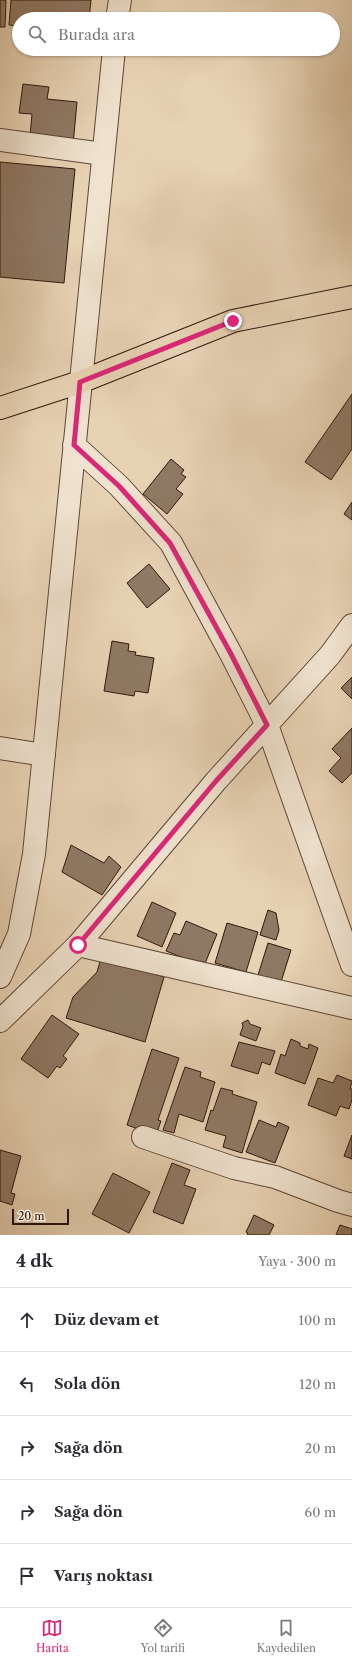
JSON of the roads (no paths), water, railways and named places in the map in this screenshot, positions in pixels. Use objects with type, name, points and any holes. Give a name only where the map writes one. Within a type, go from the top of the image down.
[{"type":"main road","points":[[0,408],[80,382],[233,321],[352,297]]},
{"type":"street","points":[[118,12],[120,0]]},
{"type":"street","points":[[0,977],[10,934],[34,854],[113,56]]},
{"type":"street","points":[[0,140],[103,154]]},
{"type":"street","points":[[74,445],[119,486],[170,543],[231,654],[267,725],[352,965]]},
{"type":"street","points":[[0,1021],[78,945],[216,781],[330,654],[352,625]]},
{"type":"street","points":[[0,748],[44,755]]},
{"type":"street","points":[[78,945],[352,1008]]},
{"type":"street","points":[[143,1137],[234,1168],[275,1178],[338,1201],[352,1204]]}]
